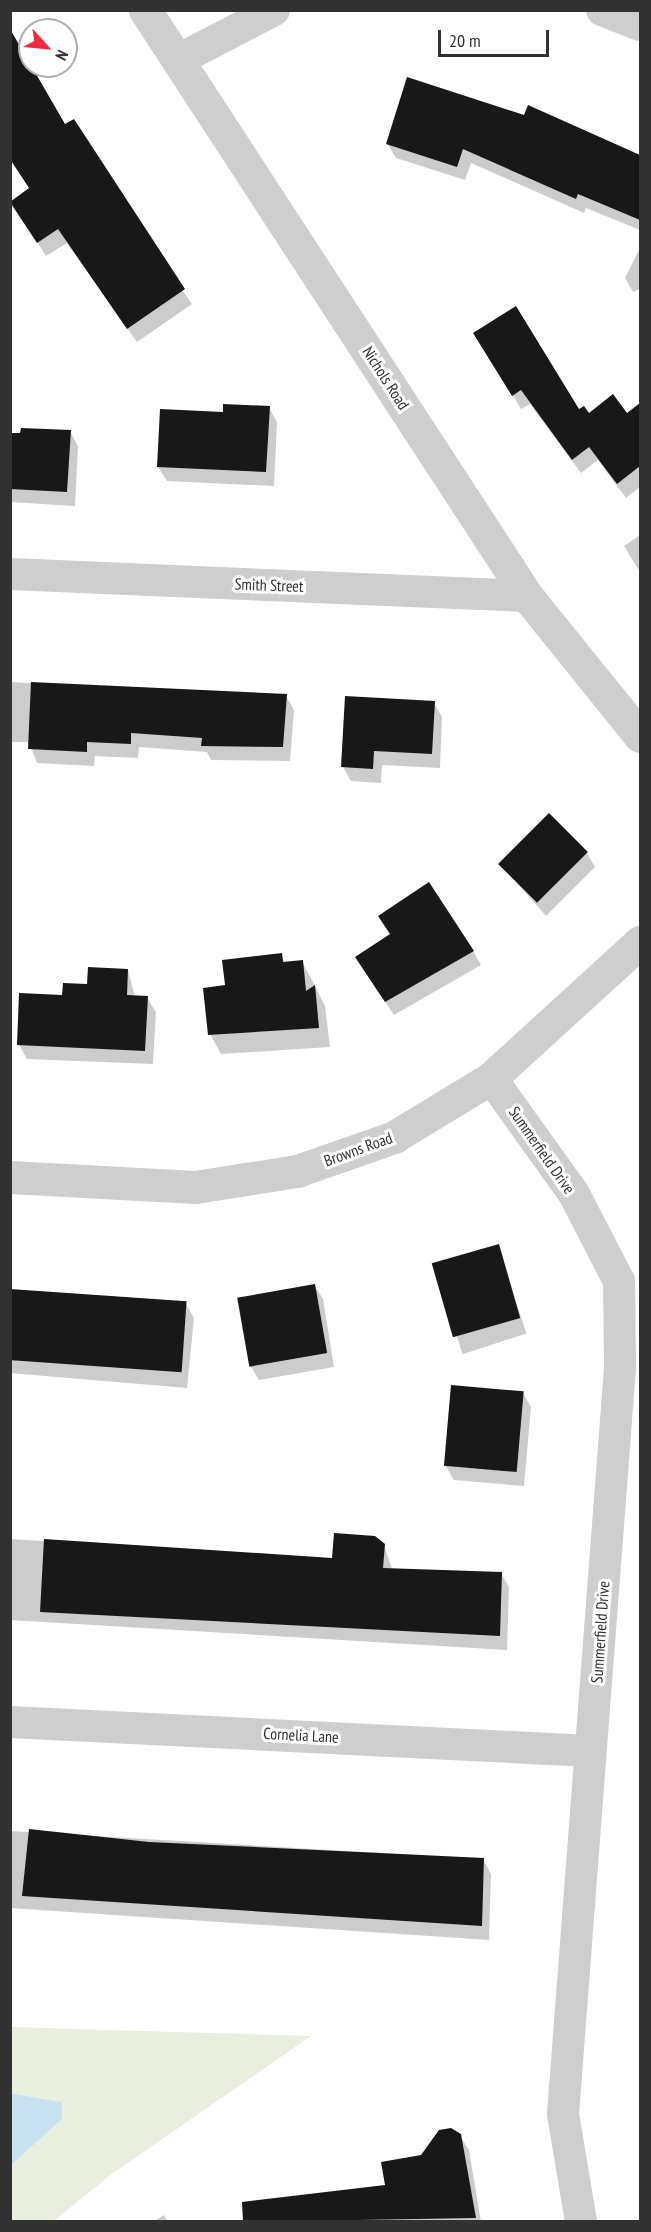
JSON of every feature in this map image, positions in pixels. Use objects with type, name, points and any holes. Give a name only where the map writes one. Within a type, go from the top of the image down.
[{"type":"street","name":"Nichols Road","points":[[145,10],[180,59],[527,596],[640,736]]},
{"type":"street","points":[[180,59],[274,10]]},
{"type":"street","points":[[602,10],[640,25]]},
{"type":"street","name":"Smith Street","points":[[10,574],[527,596]]},
{"type":"street","name":"Browns Road","points":[[10,1177],[195,1187],[297,1171],[394,1137],[491,1078],[640,942]]},
{"type":"street","name":"Summerfield Drive","points":[[491,1078],[574,1194],[620,1281],[620,1368],[563,2114],[581,2222]]},
{"type":"street","name":"Cornelia Lane","points":[[10,1722],[590,1751]]},
{"type":"green space","points":[[11,2027],[311,2036],[109,2176],[54,2221],[11,2221],[10,2165],[62,2119],[62,2102],[11,2093]]},
{"type":"water","points":[[10,2093],[62,2102],[62,2119],[11,2165]]},
{"type":"building","points":[[10,29],[18,43],[18,78],[38,78],[65,124],[74,119],[185,289],[127,329],[58,229],[37,243],[10,202],[29,188],[10,159]]},
{"type":"building","points":[[407,77],[524,115],[528,105],[640,155],[640,220],[578,194],[576,199],[463,149],[457,167],[386,144]]},
{"type":"building","points":[[516,306],[579,409],[584,406],[589,413],[613,394],[627,413],[640,403],[640,466],[617,484],[589,447],[572,460],[521,390],[512,396],[473,333]]},
{"type":"building","points":[[223,404],[270,406],[266,472],[157,467],[160,409],[223,412]]},
{"type":"building","points":[[21,428],[71,430],[67,492],[10,489],[10,433],[20,433]]},
{"type":"building","points":[[31,682],[287,694],[283,747],[201,746],[202,738],[131,733],[131,744],[87,742],[87,752],[28,749]]},
{"type":"building","points":[[345,696],[435,701],[432,754],[374,751],[373,769],[341,767]]},
{"type":"building","points":[[549,813],[588,852],[537,903],[498,864]]},
{"type":"building","points":[[429,882],[474,951],[385,1002],[355,957],[390,934],[378,916]]},
{"type":"building","points":[[282,953],[283,962],[303,960],[306,991],[315,985],[319,1028],[208,1035],[203,988],[225,985],[222,960]]},
{"type":"building","points":[[88,967],[128,969],[127,995],[148,996],[145,1051],[17,1045],[19,993],[62,995],[63,983],[87,984]]},
{"type":"building","points":[[499,1244],[520,1318],[453,1337],[432,1263]]},
{"type":"building","points":[[315,1284],[327,1353],[249,1367],[237,1298]]},
{"type":"building","points":[[10,1289],[187,1301],[182,1372],[10,1360]]},
{"type":"building","points":[[451,1385],[524,1391],[517,1472],[444,1466]]},
{"type":"building","points":[[334,1533],[375,1536],[385,1544],[383,1568],[502,1572],[500,1636],[40,1612],[44,1539],[332,1558]]},
{"type":"building","points":[[29,1829],[149,1842],[484,1858],[482,1926],[22,1896]]},
{"type":"building","points":[[451,2128],[461,2134],[476,2218],[243,2222],[242,2202],[385,2185],[381,2162],[421,2155],[439,2130]]}]
